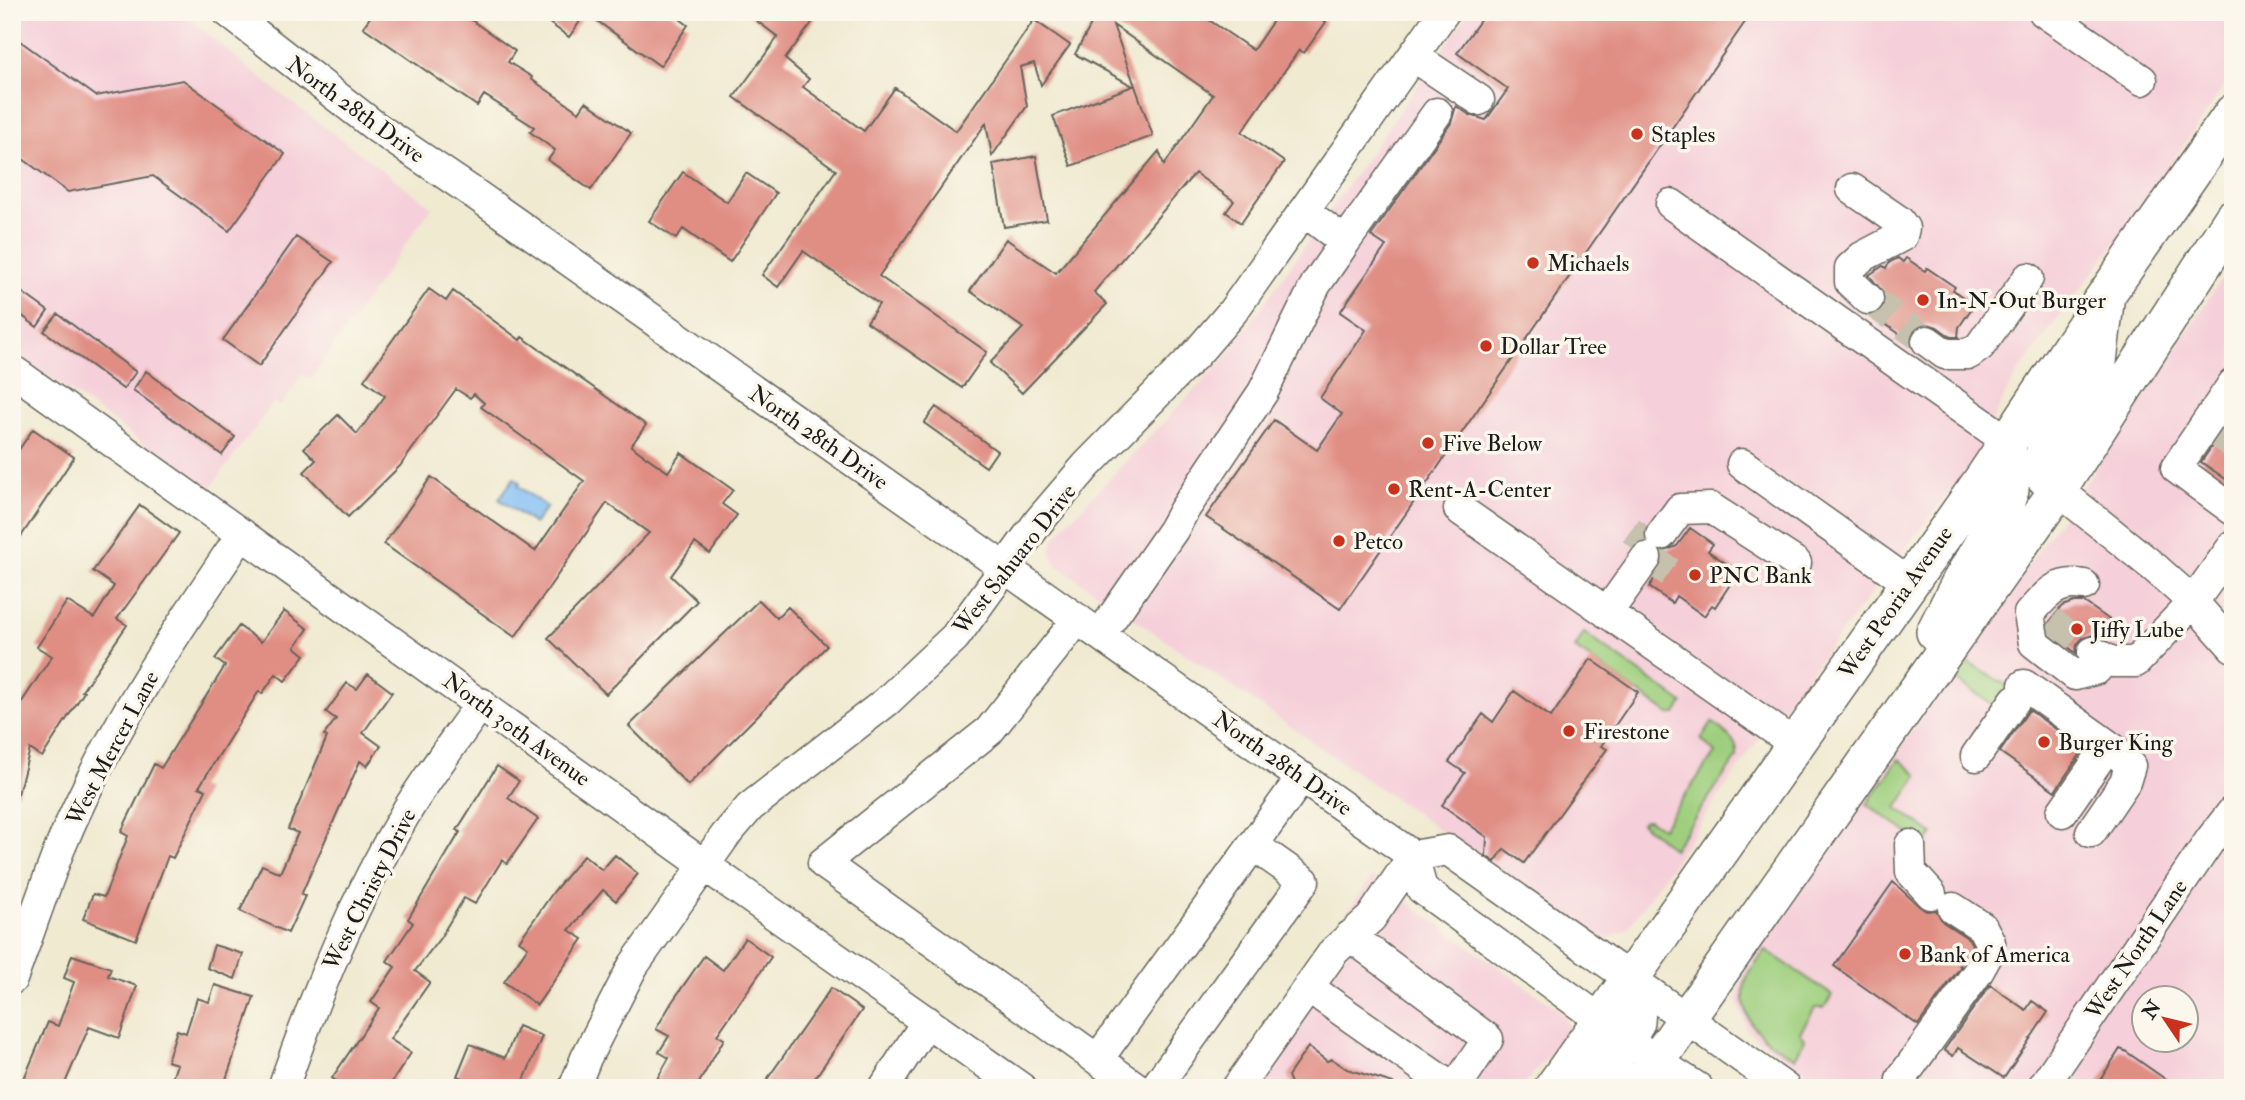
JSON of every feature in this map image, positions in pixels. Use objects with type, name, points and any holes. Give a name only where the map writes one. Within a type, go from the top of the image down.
[{"type":"main road","name":"West Peoria Avenue","points":[[1630,978],[1983,479],[2006,440],[2233,113]]},
{"type":"main road","points":[[1648,1075],[2058,490],[2229,231]]},
{"type":"main road","points":[[2058,490],[2044,477],[2042,470],[2045,450],[2098,362],[2105,298]]},
{"type":"main road","points":[[1895,723],[1926,649],[1961,581],[2003,509],[2011,482],[2006,440]]},
{"type":"main road","points":[[1553,1088],[1614,1029],[1636,1022],[1637,1007],[1630,978]]},
{"type":"main road","points":[[1595,1088],[1614,1029]]},
{"type":"street","name":"North 28th Drive","points":[[229,12],[376,127],[453,178],[1413,856]]},
{"type":"street","name":"West Sahuaro Drive","points":[[574,1088],[586,1058],[633,966],[704,864],[750,807],[886,702],[955,637],[1039,521],[1087,465],[1196,354],[1233,311],[1444,12]]},
{"type":"street","points":[[2044,12],[2142,80]]},
{"type":"street","points":[[1413,56],[1479,100]]},
{"type":"street","points":[[1137,1088],[823,863],[989,731],[1089,627],[1173,530],[1263,392],[1316,284],[1437,113]]},
{"type":"street","points":[[1852,189],[1899,221],[1904,228],[1902,236],[1862,257],[1850,268],[1850,282],[1868,299]]},
{"type":"street","points":[[1671,204],[2006,440]]},
{"type":"street","points":[[1304,211],[1345,242]]},
{"type":"street","points":[[1927,341],[1945,354],[1969,354],[1980,345],[2028,278]]},
{"type":"street","name":"North 30th Avenue","points":[[14,374],[1021,1088]]},
{"type":"street","points":[[2231,391],[2212,429],[2176,468],[2233,510]]},
{"type":"street","points":[[1742,464],[1909,583]]},
{"type":"street","points":[[2058,490],[2110,529],[2193,602],[2233,648]]},
{"type":"street","points":[[1643,561],[1676,537],[1680,509],[1711,508],[1796,563]]},
{"type":"street","points":[[1459,509],[1643,561],[1795,744]]},
{"type":"street","name":"West Mercer Lane","points":[[12,979],[61,847],[118,729],[167,646],[242,534]]},
{"type":"street","points":[[2084,585],[2068,582],[2048,593],[2034,643],[2075,675],[2097,669],[2099,655],[2119,663],[2136,662],[2193,602],[2233,545]]},
{"type":"street","points":[[1976,756],[2020,693],[2116,751],[2130,766],[2125,782],[2091,832]]},
{"type":"street","name":"West Christy Drive","points":[[283,1088],[324,974],[378,864],[409,808],[481,703]]},
{"type":"street","points":[[2062,812],[2103,753]]},
{"type":"street","points":[[1098,1059],[1302,777]]},
{"type":"street","name":"West North Lane","points":[[2042,1088],[2211,839],[2233,811]]},
{"type":"street","points":[[1155,1088],[1304,881],[1252,845]]},
{"type":"street","points":[[1901,1079],[1978,972],[1988,954],[1990,942],[1982,927],[1942,901],[1911,872],[1910,845]]},
{"type":"street","points":[[1237,1088],[1334,951],[1371,918],[1413,856],[1448,850],[1785,1088]]},
{"type":"street","points":[[1413,856],[1422,889],[1614,1029],[1648,1075],[1698,1088]]},
{"type":"street","points":[[1308,987],[1453,1088],[1488,1039],[1350,936]]},
{"type":"street","points":[[884,1088],[927,1021]]},
{"type":"shaded area","points":[[12,12],[180,12],[291,102],[432,207],[311,378],[302,375],[280,407],[274,402],[209,490],[12,350]]},
{"type":"shaded area","points":[[1469,12],[2233,12],[2233,73],[2127,229],[2011,383],[1975,459],[1753,747],[1628,928],[1612,937],[1601,938],[1590,934],[1058,566],[1051,553],[1053,541],[1064,526],[1228,355]]},
{"type":"shaded area","points":[[2233,261],[2233,1088],[1830,1088],[1756,1039],[1747,1028],[1738,1003],[1739,987],[1746,969],[2118,436]]},
{"type":"shaded area","points":[[1372,877],[1562,1012],[1567,1023],[1567,1036],[1520,1088],[1222,1088]]},
{"type":"green space","points":[[1584,633],[1683,703],[1676,714],[1669,714],[1575,648]]},
{"type":"green space","points":[[1967,662],[2011,688],[1997,708],[1955,679]]},
{"type":"green space","points":[[1712,722],[1733,741],[1737,757],[1673,849],[1641,823],[1649,820],[1662,828],[1715,753],[1701,739]]},
{"type":"green space","points":[[1899,759],[1918,775],[1897,808],[1933,834],[1925,845],[1867,804]]},
{"type":"green space","points":[[1766,950],[1832,995],[1824,1008],[1815,1008],[1800,1032],[1805,1039],[1795,1058],[1754,1028],[1745,1007],[1747,977]]},
{"type":"water","points":[[514,478],[520,483],[518,486],[547,507],[534,524],[499,499]]},
{"type":"building","points":[[374,12],[460,12],[515,51],[508,62],[532,77],[531,79],[579,112],[586,102],[631,133],[591,190],[548,160],[555,150],[530,132],[534,127],[484,95],[477,106],[363,27]]},
{"type":"building","points":[[534,12],[670,12],[688,25],[660,66],[586,13],[569,37]]},
{"type":"building","points":[[745,12],[820,12],[785,59],[809,79],[803,87],[864,131],[895,88],[956,131],[1034,20],[1070,45],[1041,85],[1034,63],[1020,67],[1027,106],[992,156],[986,123],[879,276],[987,352],[962,388],[867,322],[879,304],[803,251],[778,287],[762,275],[836,170],[734,97],[778,37]]},
{"type":"building","points":[[1094,12],[1214,12],[1209,20],[1253,50],[1279,12],[1312,12],[1326,22],[1304,53],[1299,50],[1242,132],[1284,162],[1241,223],[1226,212],[1234,201],[1195,173],[1094,292],[1107,304],[1022,393],[990,363],[1023,328],[970,291],[1006,239],[1056,273],[1159,151],[1164,165],[1213,95],[1113,25],[1153,136],[1071,166],[1053,116],[1133,86],[1075,54],[1097,14]]},
{"type":"building","points":[[1486,12],[1752,12],[1340,609],[1206,517],[1274,420],[1317,450],[1342,414],[1320,398],[1366,330],[1340,312],[1386,246],[1371,236],[1451,123],[1456,106],[1470,115],[1486,120],[1508,89],[1457,53]]},
{"type":"building","points":[[20,41],[96,96],[183,80],[285,154],[229,231],[153,176],[68,192],[12,151],[12,52]]},
{"type":"building","points":[[1036,156],[1047,220],[1004,227],[993,164]]},
{"type":"building","points":[[683,172],[727,202],[746,173],[776,193],[730,262],[683,229],[676,239],[649,221]]},
{"type":"building","points":[[296,237],[333,262],[259,366],[223,340]]},
{"type":"building","name":"In-N-Out Burger","points":[[1898,258],[1903,262],[1906,258],[1925,271],[1927,268],[1955,287],[1953,290],[1974,305],[1959,327],[1958,337],[1951,337],[1928,324],[1913,330],[1910,341],[1873,316],[1881,310],[1885,295],[1869,275],[1883,266],[1886,268]]},
{"type":"building","points":[[12,285],[48,311],[37,327],[12,308]]},
{"type":"building","points":[[429,289],[446,301],[453,291],[646,425],[631,446],[668,472],[681,453],[733,490],[722,504],[737,515],[710,554],[695,543],[671,576],[697,601],[606,694],[548,638],[649,533],[607,503],[515,637],[384,544],[431,477],[535,551],[584,481],[481,407],[484,403],[474,394],[470,398],[456,389],[400,466],[348,517],[304,472],[316,460],[304,448],[338,415],[357,434],[385,396],[364,380]]},
{"type":"building","points":[[58,314],[136,372],[123,389],[44,331]]},
{"type":"building","points":[[146,371],[235,437],[222,455],[133,390]]},
{"type":"building","points":[[936,407],[997,451],[986,467],[924,423]]},
{"type":"building","points":[[2233,416],[2233,484],[2201,462]]},
{"type":"building","points":[[33,429],[74,457],[12,550],[12,460]]},
{"type":"building","points":[[140,505],[179,533],[117,619],[127,625],[82,691],[84,692],[42,757],[30,749],[18,794],[12,793],[12,717],[52,656],[37,647],[67,601],[94,618],[114,586],[93,571]]},
{"type":"building","name":"PNC Bank","points":[[1690,528],[1713,544],[1708,551],[1737,571],[1715,607],[1712,605],[1704,616],[1676,596],[1672,603],[1649,587],[1661,568],[1662,552],[1677,546]]},
{"type":"building","points":[[759,600],[777,618],[788,607],[827,646],[688,785],[629,726]]},
{"type":"building","name":"Jiffy Lube","points":[[2084,602],[2114,623],[2103,638],[2093,635],[2083,638],[2077,644],[2076,653],[2050,633],[2048,624],[2062,606]]},
{"type":"building","points":[[284,611],[308,629],[295,647],[305,655],[285,681],[276,674],[262,694],[259,691],[199,787],[206,790],[173,858],[168,856],[136,940],[83,919],[93,894],[104,897],[128,836],[121,832],[154,764],[161,768],[225,666],[215,659],[239,626],[261,642]]},
{"type":"building","points":[[1591,659],[1638,692],[1601,746],[1607,749],[1524,863],[1504,849],[1495,862],[1486,856],[1487,837],[1442,805],[1465,773],[1449,762],[1483,714],[1493,722],[1514,691],[1551,717]]},
{"type":"building","points":[[368,674],[392,692],[363,733],[381,746],[367,766],[360,761],[301,895],[305,896],[288,933],[240,911],[262,865],[280,873],[298,833],[288,829],[327,737],[324,735],[336,719],[326,712],[347,683],[357,689]]},
{"type":"building","name":"Burger King","points":[[2029,710],[2084,749],[2055,791],[2000,752]]},
{"type":"building","points":[[497,766],[519,781],[508,798],[538,819],[507,864],[502,860],[475,904],[464,898],[440,938],[415,971],[430,982],[390,1039],[411,1053],[388,1088],[346,1088],[332,1078],[379,1008],[371,1002],[395,967],[387,961],[413,923],[408,919],[460,832],[457,830]]},
{"type":"building","points":[[584,855],[602,870],[615,855],[638,874],[616,901],[603,890],[569,930],[583,939],[537,1005],[504,982],[528,947],[519,941],[554,891]]},
{"type":"building","name":"Bank of America","points":[[1893,882],[1926,911],[1936,910],[1943,922],[1969,939],[1972,945],[1959,965],[1961,966],[1918,1025],[1834,966]]},
{"type":"building","points":[[745,938],[771,957],[717,1035],[724,1039],[696,1088],[652,1088],[669,1058],[659,1052],[669,1036],[656,1029],[672,1002],[704,956],[723,970]]},
{"type":"building","points":[[214,945],[243,954],[235,979],[207,968]]},
{"type":"building","points":[[72,955],[111,968],[108,976],[137,986],[119,1038],[89,1027],[63,1088],[20,1088],[48,1022],[58,1026],[74,982],[64,978]]},
{"type":"building","points":[[215,985],[254,997],[223,1088],[169,1088],[177,1064],[167,1061],[177,1030],[186,1033],[197,998],[209,1002]]},
{"type":"building","points":[[1990,985],[2026,1010],[2032,1001],[2048,1012],[2004,1078],[1958,1048],[1953,1056],[1944,1050]]},
{"type":"building","points":[[831,988],[862,1010],[808,1088],[761,1088]]},
{"type":"building","points":[[518,1026],[542,1036],[521,1088],[487,1088],[457,1076],[470,1044],[505,1058]]},
{"type":"building","points":[[1308,1047],[1327,1061],[1332,1059],[1347,1069],[1393,1083],[1392,1088],[1293,1088],[1288,1076]]},
{"type":"building","points":[[2120,1049],[2125,1051],[2178,1088],[2095,1088]]},
{"type":"tunnel","points":[[1868,299],[1927,341]]},
{"type":"tunnel","points":[[2219,434],[2233,444]]},
{"type":"tunnel","points":[[1635,550],[1651,528]]},
{"type":"tunnel","points":[[1649,576],[1672,543]]},
{"type":"tunnel","points":[[2050,622],[2093,652]]},
{"type":"place","name":"Staples","points":[[1637,134]]},
{"type":"place","name":"Michaels","points":[[1533,263]]},
{"type":"place","name":"In-N-Out Burger","points":[[1923,300]]},
{"type":"place","name":"Dollar Tree","points":[[1486,346]]},
{"type":"place","name":"Five Below","points":[[1428,443]]},
{"type":"place","name":"Rent-A-Center","points":[[1394,489]]},
{"type":"place","name":"Petco","points":[[1339,541]]},
{"type":"place","name":"PNC Bank","points":[[1695,575]]},
{"type":"place","name":"Jiffy Lube","points":[[2077,629]]},
{"type":"place","name":"Firestone","points":[[1569,731]]},
{"type":"place","name":"Burger King","points":[[2044,742]]},
{"type":"place","name":"Bank of America","points":[[1905,954]]}]
